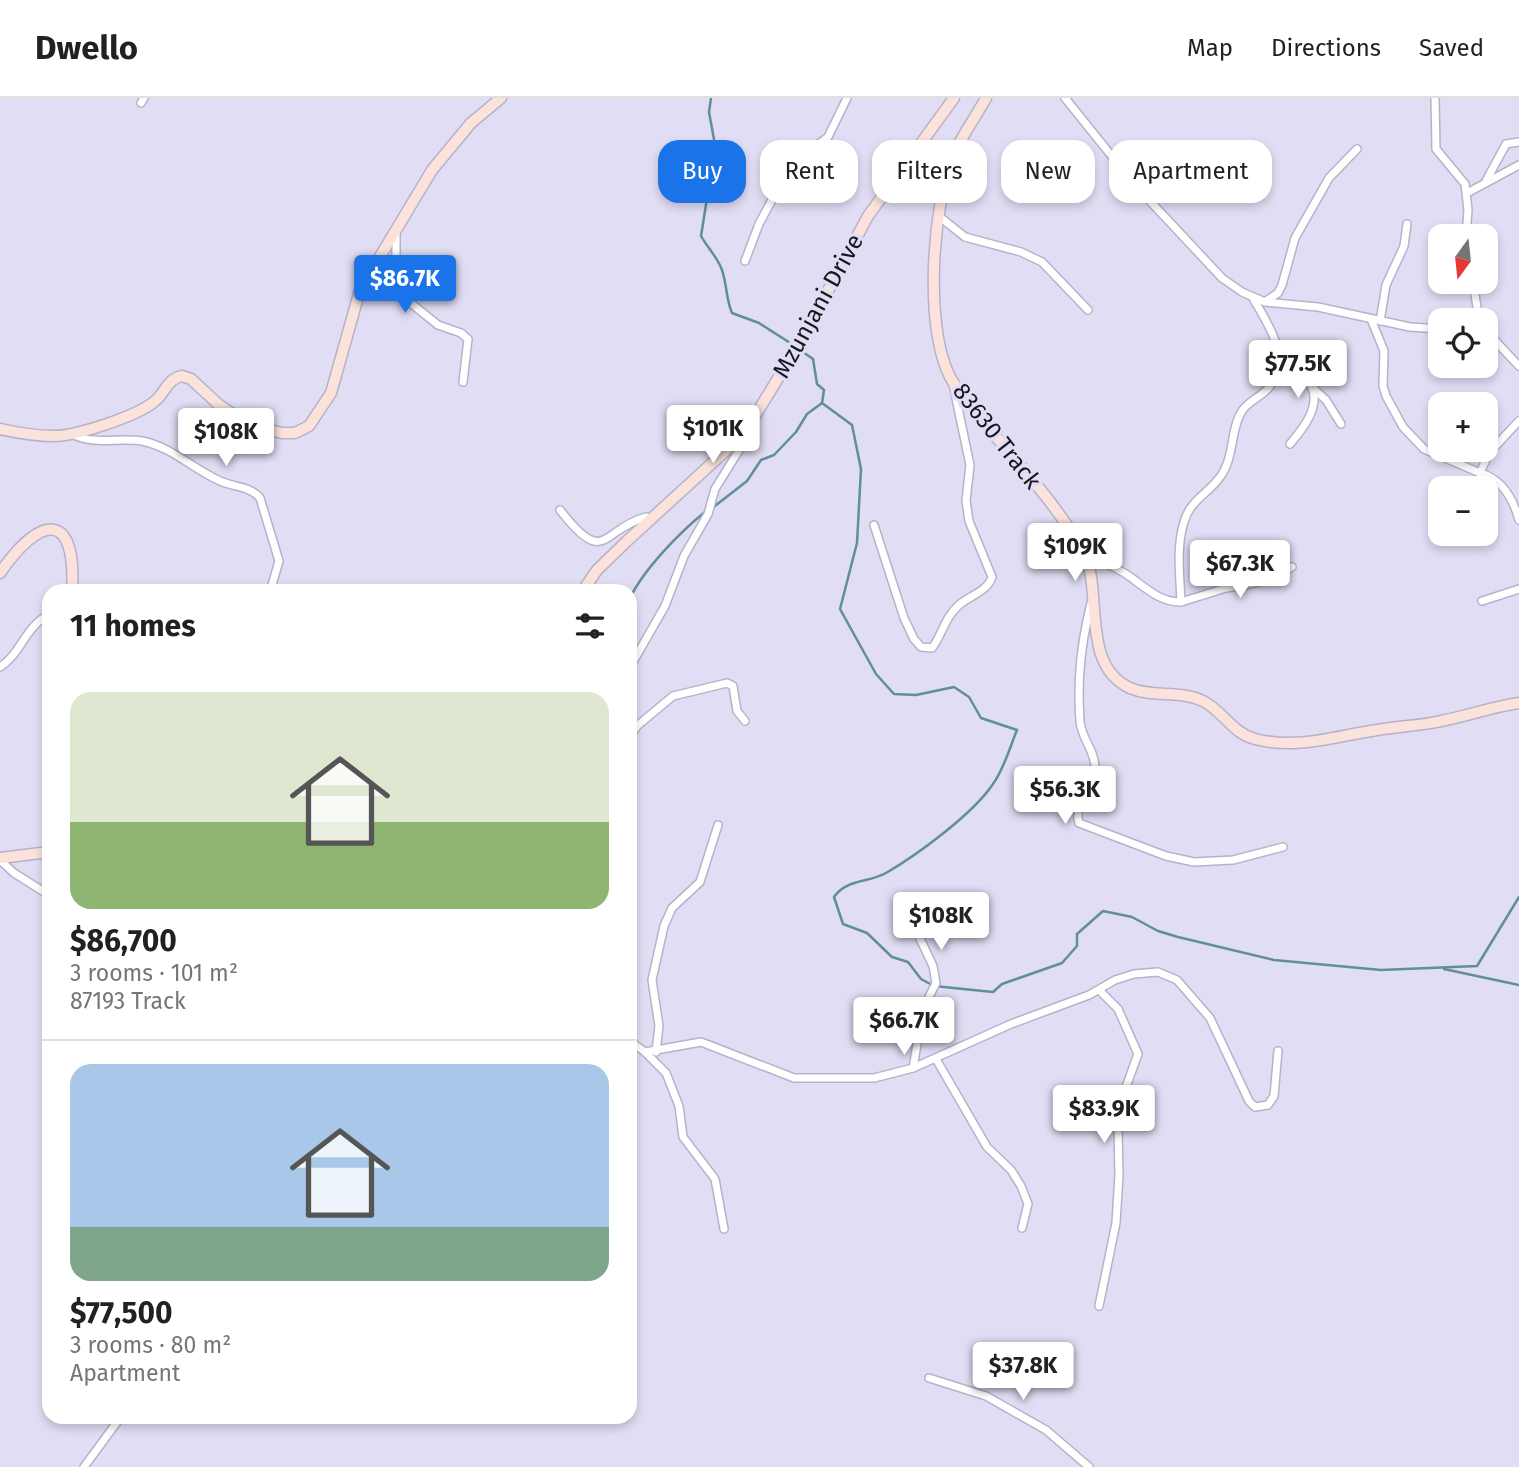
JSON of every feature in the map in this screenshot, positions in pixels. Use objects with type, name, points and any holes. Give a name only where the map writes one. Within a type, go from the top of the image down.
[{"type":"street","points":[[0,429],[33,436],[72,434],[145,408],[156,401],[171,380],[182,376],[191,379],[218,404],[247,424],[282,433],[295,433],[309,426],[331,393],[360,290],[445,153],[471,123],[501,98]]},
{"type":"street","points":[[745,261],[759,224],[774,196],[805,154],[828,136],[847,98]]},
{"type":"street","name":"Mzunjani Drive","points":[[587,584],[597,570],[744,434],[802,339],[868,216],[954,98]]},
{"type":"street","name":"83630 Track","points":[[986,98],[954,155],[940,217],[933,319],[939,346],[953,383],[1017,459],[1085,554],[1091,602],[1103,658],[1119,681],[1143,691],[1182,695],[1204,702],[1239,733],[1254,739],[1305,744],[1376,730],[1439,722],[1497,706],[1519,703]]},
{"type":"street","points":[[1065,98],[1135,185],[1222,278],[1252,297],[1265,302],[1318,307],[1380,321],[1428,327]]},
{"type":"street","points":[[1435,98],[1436,149],[1460,176],[1467,193],[1466,224]]},
{"type":"street","points":[[1486,181],[1506,144],[1519,142]]},
{"type":"street","points":[[1265,302],[1278,293],[1295,238],[1329,178],[1357,149]]},
{"type":"street","points":[[1467,193],[1519,165]]},
{"type":"street","points":[[940,217],[965,237],[1021,252],[1042,262],[1088,310]]},
{"type":"street","points":[[1380,321],[1386,285],[1404,246],[1407,224]]},
{"type":"street","points":[[396,230],[396,282],[402,296],[438,325],[461,333],[468,339],[463,382]]},
{"type":"street","points":[[1181,602],[1179,550],[1188,510],[1196,498],[1222,475],[1230,461],[1242,411],[1271,384],[1278,361],[1279,352],[1270,323],[1252,297]]},
{"type":"street","points":[[1371,319],[1384,351],[1383,386],[1403,427],[1424,449],[1479,473],[1503,488],[1513,502],[1519,520]]},
{"type":"street","points":[[1498,344],[1519,366]]},
{"type":"street","points":[[1278,361],[1310,384],[1326,400],[1341,424]]},
{"type":"street","points":[[874,525],[909,630],[921,647],[932,648],[948,616],[970,596],[988,586],[992,577],[972,531],[967,509],[970,465],[953,383]]},
{"type":"street","points":[[1290,444],[1304,430],[1310,418],[1310,384]]},
{"type":"street","points":[[1479,473],[1489,453],[1519,421]]},
{"type":"street","points":[[72,434],[96,441],[132,440],[154,445],[187,459],[217,480],[255,492],[260,498],[278,557],[272,584]]},
{"type":"street","points":[[637,654],[664,606],[684,556],[709,509],[719,483],[741,447],[744,434]]},
{"type":"street","points":[[560,510],[580,534],[600,541],[611,538],[636,520],[646,517],[650,520]]},
{"type":"street","points":[[0,573],[39,530],[52,528],[61,533],[68,545],[73,568],[72,584]]},
{"type":"street","points":[[1085,554],[1120,570],[1154,595],[1181,602],[1226,588],[1260,582],[1292,567]]},
{"type":"street","points":[[1482,601],[1519,589]]},
{"type":"street","points":[[1091,602],[1079,649],[1080,721],[1093,752],[1095,776],[1082,802],[1077,818],[1079,823],[1181,861],[1233,860],[1283,846]]},
{"type":"street","points":[[0,667],[14,656],[34,625],[42,620]]},
{"type":"street","points":[[637,726],[673,696],[683,692],[718,688],[727,683],[733,686],[737,710],[745,721]]},
{"type":"street","points":[[656,1052],[659,1026],[652,980],[664,926],[672,908],[700,882],[718,825]]},
{"type":"street","points":[[0,859],[42,853]]},
{"type":"street","points":[[0,859],[42,890]]},
{"type":"street","points":[[914,1068],[923,1009],[935,986],[933,966],[916,930]]},
{"type":"street","points":[[645,1052],[701,1042],[782,1074],[807,1079],[862,1079],[914,1068],[1003,1027],[1134,974],[1158,972],[1172,976],[1210,1018],[1249,1101],[1255,1107],[1268,1105],[1274,1096],[1278,1051]]},
{"type":"street","points":[[1099,990],[1118,1009],[1138,1054],[1126,1087],[1118,1130],[1116,1223],[1099,1306]]},
{"type":"street","points":[[637,1046],[666,1073],[679,1106],[683,1137],[715,1179],[724,1229]]},
{"type":"street","points":[[936,1059],[987,1147],[1011,1170],[1021,1186],[1027,1204],[1021,1228]]},
{"type":"street","points":[[929,1378],[976,1391],[993,1400],[1046,1430],[1089,1467]]},
{"type":"street","points":[[84,1467],[116,1424]]},
{"type":"waterway","points":[[711,98],[709,112],[715,145],[710,150],[712,167],[701,236],[722,270],[732,313],[759,323],[795,346]]},
{"type":"waterway","points":[[711,509],[747,481],[761,460],[774,455],[796,432],[807,414],[822,403],[824,390],[817,384],[813,359],[800,350]]},
{"type":"waterway","points":[[822,403],[852,425],[861,469],[857,543],[840,609],[876,674],[894,694],[916,695],[954,687],[969,697],[981,718],[1017,730],[997,778],[984,796],[959,821],[886,873],[851,884],[839,891],[834,897],[843,924],[867,933],[892,957],[908,962],[921,979],[934,986],[993,992],[1002,984],[1062,963],[1077,946],[1077,934],[1103,911],[1132,917],[1158,931],[1178,937],[1274,960],[1381,970],[1477,966],[1519,897]]},
{"type":"waterway","points":[[637,586],[663,552],[705,512]]},
{"type":"waterway","points":[[1444,969],[1519,985]]}]
